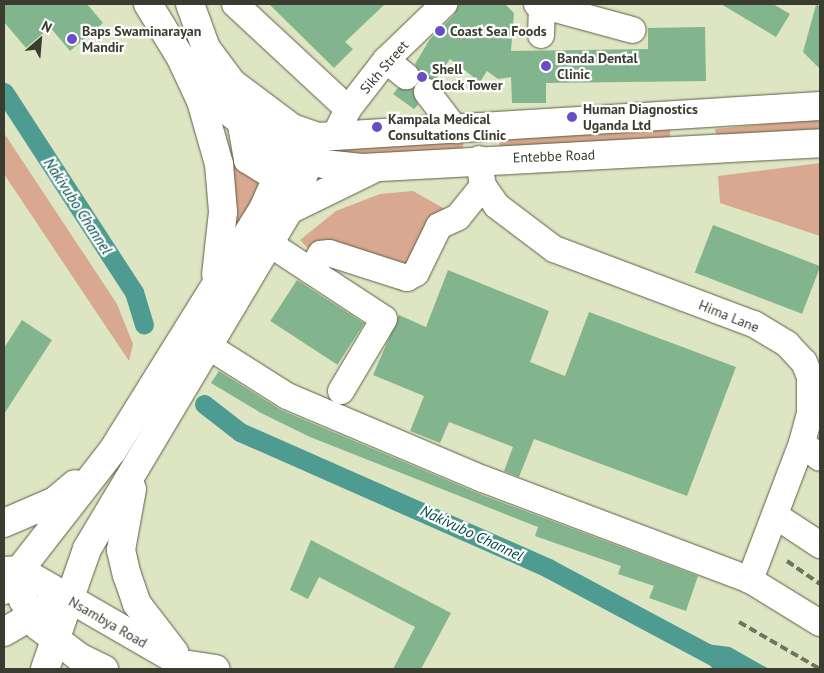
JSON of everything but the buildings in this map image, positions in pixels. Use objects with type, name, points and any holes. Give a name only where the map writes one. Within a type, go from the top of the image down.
[{"type":"main road","points":[[148,4],[181,58],[201,100],[219,164],[223,212],[214,284]]},
{"type":"main road","points":[[190,4],[206,48],[232,82],[316,135],[456,130],[820,106]]},
{"type":"main road","points":[[181,58],[240,119],[292,166]]},
{"type":"main road","points":[[698,115],[707,152]]},
{"type":"main road","points":[[104,669],[56,639],[31,615],[9,577],[113,450],[214,284],[292,166],[316,135]]},
{"type":"main road","name":"Entebbe Road","points":[[292,166],[381,167],[479,159],[707,152],[820,143]]},
{"type":"main road","points":[[45,669],[87,549],[289,210],[292,166]]},
{"type":"main road","points":[[289,210],[381,167]]},
{"type":"main road","points":[[4,523],[55,501],[113,450]]},
{"type":"main road","points":[[144,452],[123,522],[121,550],[137,604],[183,664]]},
{"type":"main road","name":"Nsambya Road","points":[[9,577],[70,600],[183,664],[216,669]]},
{"type":"main road","points":[[4,632],[31,615],[70,600]]},
{"type":"street","points":[[235,4],[348,109]]},
{"type":"street","name":"Sikh Street","points":[[316,135],[348,109],[386,60],[444,4]]},
{"type":"street","points":[[541,35],[540,6],[632,30]]},
{"type":"street","points":[[386,60],[406,76]]},
{"type":"street","points":[[427,92],[456,130]]},
{"type":"street","points":[[240,119],[247,160]]},
{"type":"street","name":"Hima Lane","points":[[479,159],[483,186],[497,206],[554,249],[754,324],[787,344],[815,377],[810,413],[811,451],[776,516],[750,580]]},
{"type":"street","points":[[219,164],[247,160],[292,166]]},
{"type":"street","points":[[311,271],[321,254],[329,253],[407,278],[416,273],[439,226],[458,217],[483,186]]},
{"type":"street","points":[[270,244],[384,319],[341,391]]},
{"type":"street","points":[[208,346],[287,396],[483,479],[750,580],[820,623]]},
{"type":"street","points":[[776,516],[820,545]]},
{"type":"shaded area","points":[[820,119],[820,133],[717,137],[715,129]]},
{"type":"shaded area","points":[[670,128],[670,138],[500,150],[499,137]]},
{"type":"shaded area","points":[[4,133],[117,304],[133,344],[129,361],[4,174]]},
{"type":"shaded area","points":[[464,142],[462,150],[357,157],[336,154],[354,146]]},
{"type":"shaded area","points":[[820,163],[820,236],[720,203],[718,176]]},
{"type":"shaded area","points":[[247,164],[269,181],[235,238],[237,208],[232,167]]},
{"type":"shaded area","points":[[413,191],[445,209],[424,274],[401,291],[318,259],[300,240],[336,211],[380,194]]},
{"type":"water","points":[[690,642],[730,647],[769,669],[713,669]]},
{"type":"waterway","name":"Nakivubo Channel","points":[[4,92],[134,292],[144,324]]},
{"type":"waterway","name":"Nakivubo Channel","points":[[204,404],[240,432],[548,568],[737,669]]},
{"type":"railway","points":[[787,561],[820,584]]},
{"type":"railway","points":[[739,622],[820,669]]},
{"type":"place","name":"Coast Sea Foods","points":[[440,31]]},
{"type":"place","name":"Baps Swaminarayan Mandir","points":[[72,39]]},
{"type":"place","name":"Banda Dental Clinic","points":[[546,66]]},
{"type":"place","name":"Shell Clock Tower","points":[[422,77]]},
{"type":"place","name":"Human Diagnostics Uganda Ltd","points":[[572,117]]},
{"type":"place","name":"Kampala Medical Consultations Clinic","points":[[377,127]]}]
